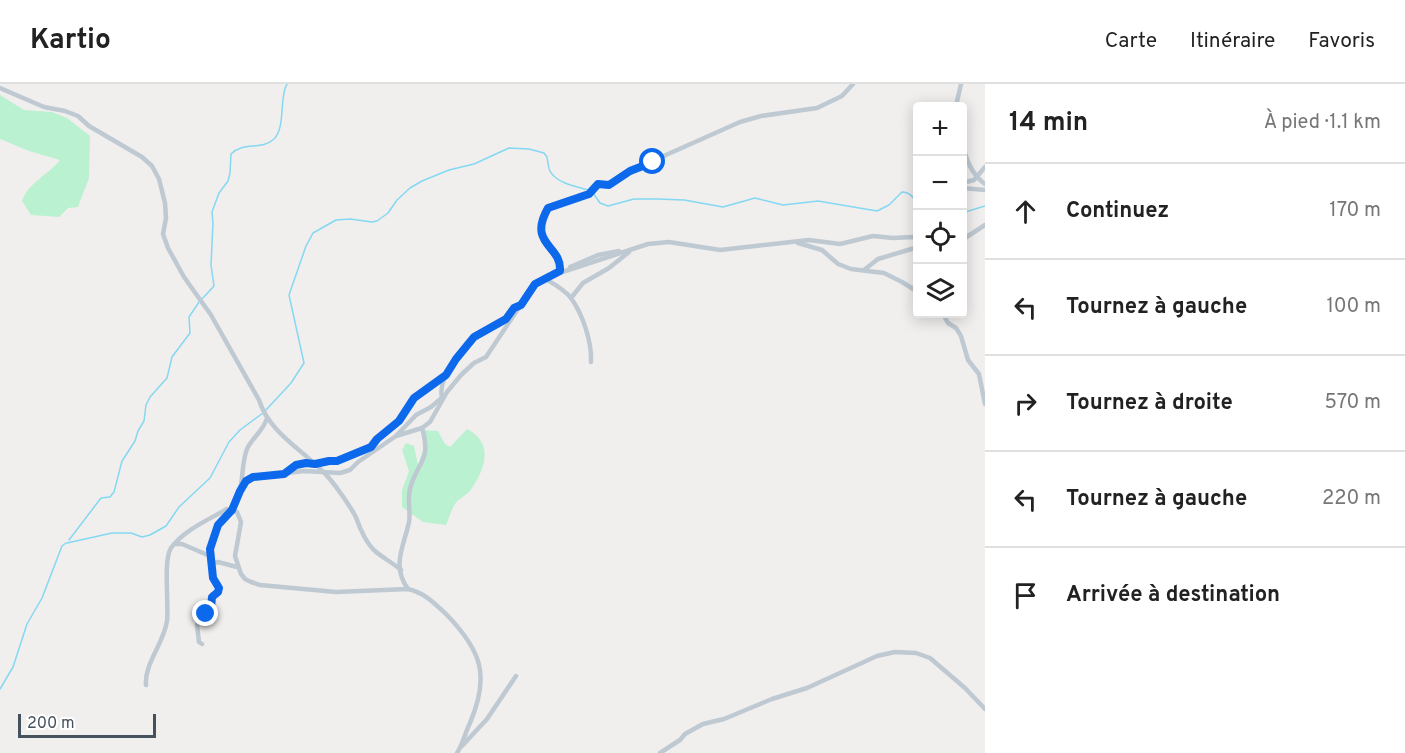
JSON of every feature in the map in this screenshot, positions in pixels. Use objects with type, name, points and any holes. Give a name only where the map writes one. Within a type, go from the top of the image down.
[{"type":"street","points":[[558,272],[560,261],[542,238],[543,217],[548,208],[592,191],[598,184],[609,185],[630,171],[740,122],[762,116],[817,108],[842,96],[853,84]]},
{"type":"street","points":[[957,102],[961,84]]},
{"type":"street","points":[[0,87],[44,106],[78,116],[89,126],[142,157],[152,166],[159,179],[164,197],[166,218],[164,234],[168,248],[184,277],[211,315],[273,428],[323,471],[357,519],[358,527],[374,551],[401,570]]},
{"type":"street","points":[[967,154],[976,177],[985,184]]},
{"type":"street","points":[[967,181],[976,177],[985,167]]},
{"type":"street","points":[[967,188],[985,190]]},
{"type":"street","points":[[967,237],[985,225]]},
{"type":"street","points":[[202,644],[199,642],[198,625],[211,607],[212,597],[219,588],[213,578],[210,549],[218,525],[232,510],[246,481],[253,477],[323,471],[340,473],[350,470],[396,436],[416,415],[442,398],[474,363],[486,357],[535,284],[544,278],[648,244],[669,242],[720,250],[809,240],[840,244],[873,236],[913,237]]},
{"type":"street","points":[[794,242],[822,250],[838,264],[863,271],[884,273],[913,289]]},
{"type":"street","points":[[863,271],[878,259],[913,248]]},
{"type":"street","points":[[571,298],[583,283],[609,268],[630,250]]},
{"type":"street","points":[[544,278],[560,287],[571,298],[591,344],[591,362]]},
{"type":"street","points":[[442,398],[441,392],[446,375],[474,337],[506,319],[514,308],[521,305]]},
{"type":"street","points":[[945,318],[961,336],[968,360],[979,374],[985,404]]},
{"type":"street","points":[[371,447],[399,421],[414,398],[446,375]]},
{"type":"street","points":[[396,436],[422,428],[430,422],[447,392]]},
{"type":"street","points":[[240,491],[248,448],[266,423],[265,414]]},
{"type":"street","points":[[408,589],[402,581],[400,552],[410,521],[409,490],[423,462],[426,443],[422,428]]},
{"type":"street","points":[[284,474],[296,465],[337,461],[371,447],[382,445]]},
{"type":"street","points":[[146,685],[145,674],[156,655],[167,622],[169,551],[182,536],[227,509],[232,510],[237,512],[241,522],[235,547],[237,567],[245,579],[260,585],[336,592],[408,589],[418,591],[429,598],[451,619],[477,656],[481,676],[477,708],[458,752]]},
{"type":"street","points":[[175,544],[182,544],[210,556]]},
{"type":"street","points":[[211,564],[218,562],[237,567]]},
{"type":"street","points":[[660,753],[703,724],[724,719],[772,699],[807,688],[876,656],[895,652],[916,653],[930,658],[985,709]]},
{"type":"street","points":[[458,752],[487,719],[516,675]]},
{"type":"green space","points":[[0,95],[24,110],[52,112],[67,118],[90,136],[89,178],[78,207],[68,208],[59,217],[31,215],[22,201],[25,195],[33,184],[60,160],[0,139]]},
{"type":"green space","points":[[467,429],[476,435],[484,450],[483,467],[475,484],[455,504],[446,525],[423,522],[402,507],[402,490],[409,471],[402,450],[406,443],[414,446],[418,465],[424,447],[422,430],[438,431],[445,444],[450,447]]},
{"type":"waterway","points":[[202,299],[214,286],[211,265],[212,212],[219,193],[228,181],[231,154],[241,148],[264,145],[274,139],[280,127],[283,96],[287,84]]},
{"type":"waterway","points":[[266,410],[291,383],[304,363],[289,295],[306,246],[313,233],[336,220],[377,221],[388,213],[397,200],[410,188],[422,181],[449,170],[474,164],[509,148],[529,149],[544,153],[550,171],[557,179],[589,190]]},
{"type":"waterway","points":[[593,193],[600,203],[608,206],[634,199],[657,199],[684,200],[723,207],[755,198],[783,205],[818,201],[877,211],[889,205],[902,192],[910,194],[913,198]]},
{"type":"waterway","points":[[967,211],[985,206]]},
{"type":"waterway","points":[[69,540],[101,498],[110,497],[114,492],[122,461],[144,421],[146,405],[167,378],[172,357],[190,333],[189,317],[199,302]]},
{"type":"waterway","points":[[67,543],[112,533],[131,533],[142,537],[166,526],[179,507],[210,478],[229,442],[240,430],[263,413]]},
{"type":"waterway","points":[[0,689],[13,667],[27,624],[42,598],[62,546],[66,543]]},
{"type":"route","points":[[206,614],[211,607],[212,597],[219,588],[213,578],[210,549],[218,525],[232,510],[246,481],[253,477],[284,474],[296,465],[337,461],[371,447],[399,421],[414,398],[446,375],[474,337],[506,319],[514,308],[521,305],[535,284],[560,271],[560,261],[542,238],[541,226],[548,208],[589,194],[598,184],[609,185],[630,171],[653,162]]}]
